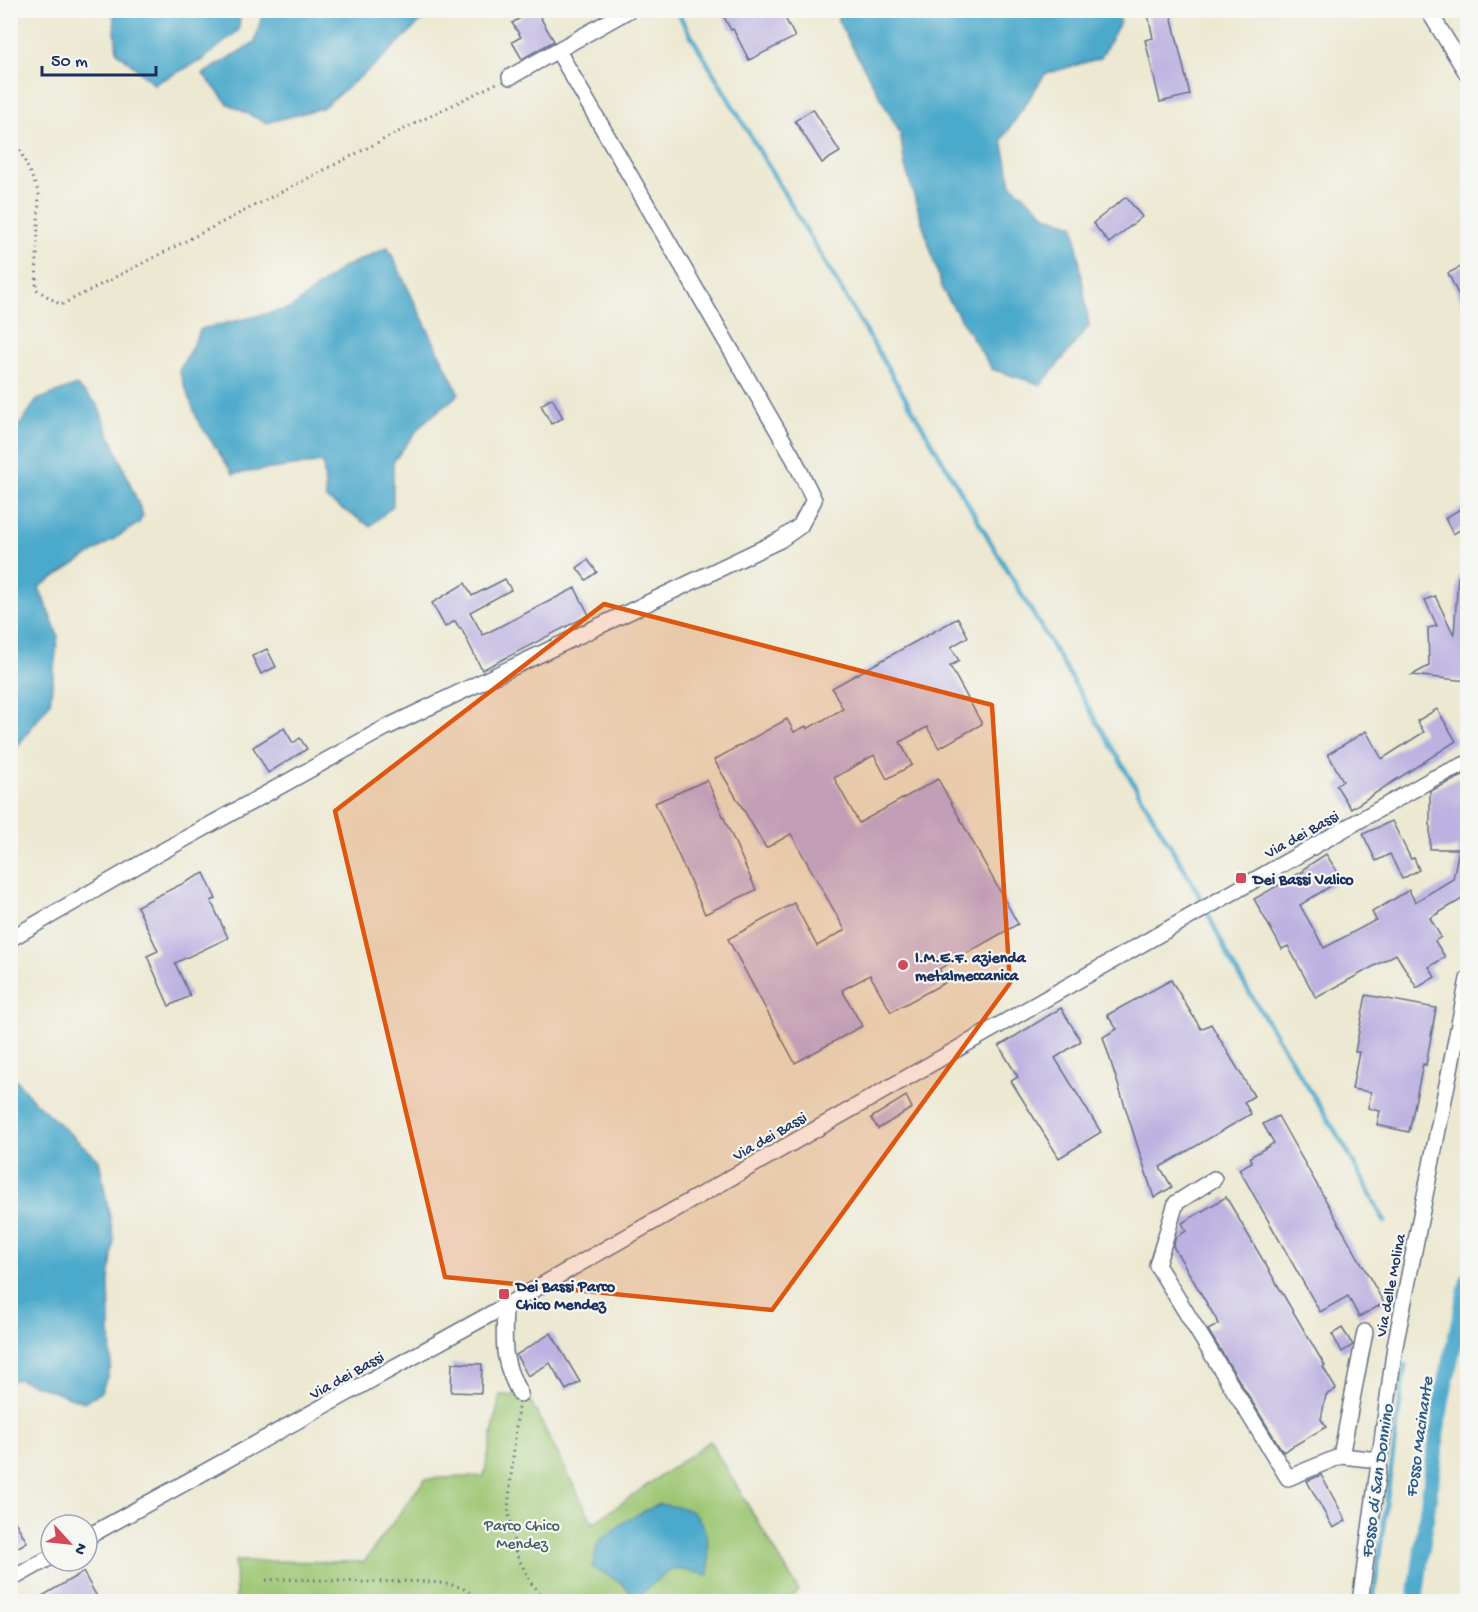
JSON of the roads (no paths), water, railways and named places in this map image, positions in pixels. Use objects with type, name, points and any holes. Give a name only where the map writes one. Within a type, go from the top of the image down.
[{"type":"street","points":[[510,77],[628,10]]},
{"type":"street","points":[[1428,10],[1467,75]]},
{"type":"street","points":[[10,939],[162,851],[385,728],[780,540],[800,526],[814,500],[794,459],[558,51]]},
{"type":"street","name":"Via dei Bassi","points":[[99,1530],[505,1306],[1434,778],[1467,763]]},
{"type":"street","name":"Via delle Molina","points":[[1360,1602],[1395,1347],[1467,979]]},
{"type":"street","points":[[1214,1179],[1176,1203],[1157,1265],[1288,1478],[1341,1456],[1379,1460]]},
{"type":"street","points":[[505,1306],[506,1363],[520,1394]]},
{"type":"street","points":[[1341,1456],[1365,1332]]},
{"type":"street","points":[[10,1580],[39,1564]]},
{"type":"water","points":[[263,10],[432,11],[376,64],[322,108],[266,123],[228,104],[203,74],[255,42]]},
{"type":"water","points":[[1103,10],[1121,20],[1101,58],[1045,74],[1002,140],[1011,184],[1047,216],[1074,225],[1089,326],[1041,385],[992,369],[943,291],[905,166],[900,133],[838,21],[838,11]]},
{"type":"water","points":[[113,11],[240,11],[239,30],[202,60],[154,84],[117,52]]},
{"type":"water","points":[[388,247],[459,394],[422,424],[393,462],[393,506],[370,526],[326,499],[323,462],[233,474],[198,421],[179,371],[201,329],[291,308],[342,268]]},
{"type":"water","points":[[76,385],[97,404],[143,515],[139,523],[39,587],[58,636],[50,703],[11,755],[11,437],[37,400]]},
{"type":"water","points":[[11,1074],[35,1102],[99,1160],[114,1239],[109,1281],[111,1367],[101,1392],[84,1402],[18,1379],[11,1381]]},
{"type":"water","points":[[659,1504],[689,1510],[698,1518],[707,1541],[709,1575],[673,1568],[646,1589],[638,1601],[621,1582],[592,1567],[598,1542],[629,1519]]},
{"type":"waterway","points":[[676,10],[1197,891],[1233,966],[1345,1147],[1385,1222]]},
{"type":"waterway","name":"Fosso Macinante","points":[[1415,1602],[1442,1399],[1468,1280]]},
{"type":"waterway","name":"Fosso di San Donnino","points":[[1373,1602],[1405,1365]]},
{"type":"place","name":"Dei Bassi Valico","points":[[1241,878]]},
{"type":"place","name":"I.M.E.F. azienda metalmeccanica","points":[[903,965]]},
{"type":"place","name":"Dei Bassi Parco Chico Mendez","points":[[504,1294]]},
{"type":"park label","name":"Parco Chico Mendez","points":[[522,1533]]}]
